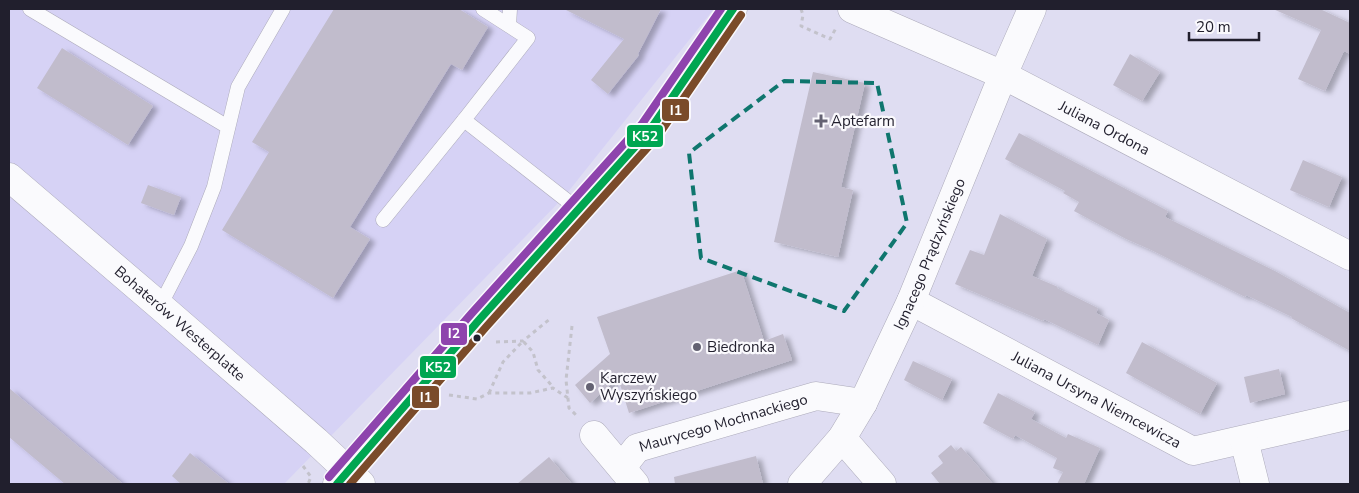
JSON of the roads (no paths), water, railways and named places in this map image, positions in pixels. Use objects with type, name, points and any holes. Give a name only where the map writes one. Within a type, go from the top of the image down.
[{"type":"street","points":[[349,480],[479,320],[650,130],[733,9]]},
{"type":"street","name":"Juliana Ordona","points":[[852,9],[1003,75],[1350,256]]},
{"type":"street","name":"Ignacego Prądzyńskiego","points":[[802,484],[842,438],[863,403],[910,301],[1032,9]]},
{"type":"street","name":"Bohaterów Westerplatte","points":[[9,177],[309,435],[349,480]]},
{"type":"street","name":"Juliana Ursyna Niemcewicza","points":[[910,301],[1193,451],[1350,415]]},
{"type":"street","name":"Maurycego Mochnackiego","points":[[629,476],[637,448],[816,396],[863,403]]},
{"type":"street","name":"Maurycego Mochnackiego","points":[[594,435],[629,476]]},
{"type":"street","points":[[842,438],[882,484]]},
{"type":"street","points":[[1244,440],[1255,484]]},
{"type":"lane","points":[[30,9],[228,127]]},
{"type":"lane","points":[[160,306],[191,246],[211,196],[238,87],[283,9]]},
{"type":"lane","points":[[383,220],[528,38],[483,9]]},
{"type":"lane","points":[[509,25],[510,9]]},
{"type":"lane","points":[[464,120],[579,210]]},
{"type":"place","name":"Aptefarm","points":[[821,121]]},
{"type":"place","name":"Biedronka","points":[[697,347]]},
{"type":"place","name":"Karczew Wyszyńskiego","points":[[590,387]]}]
